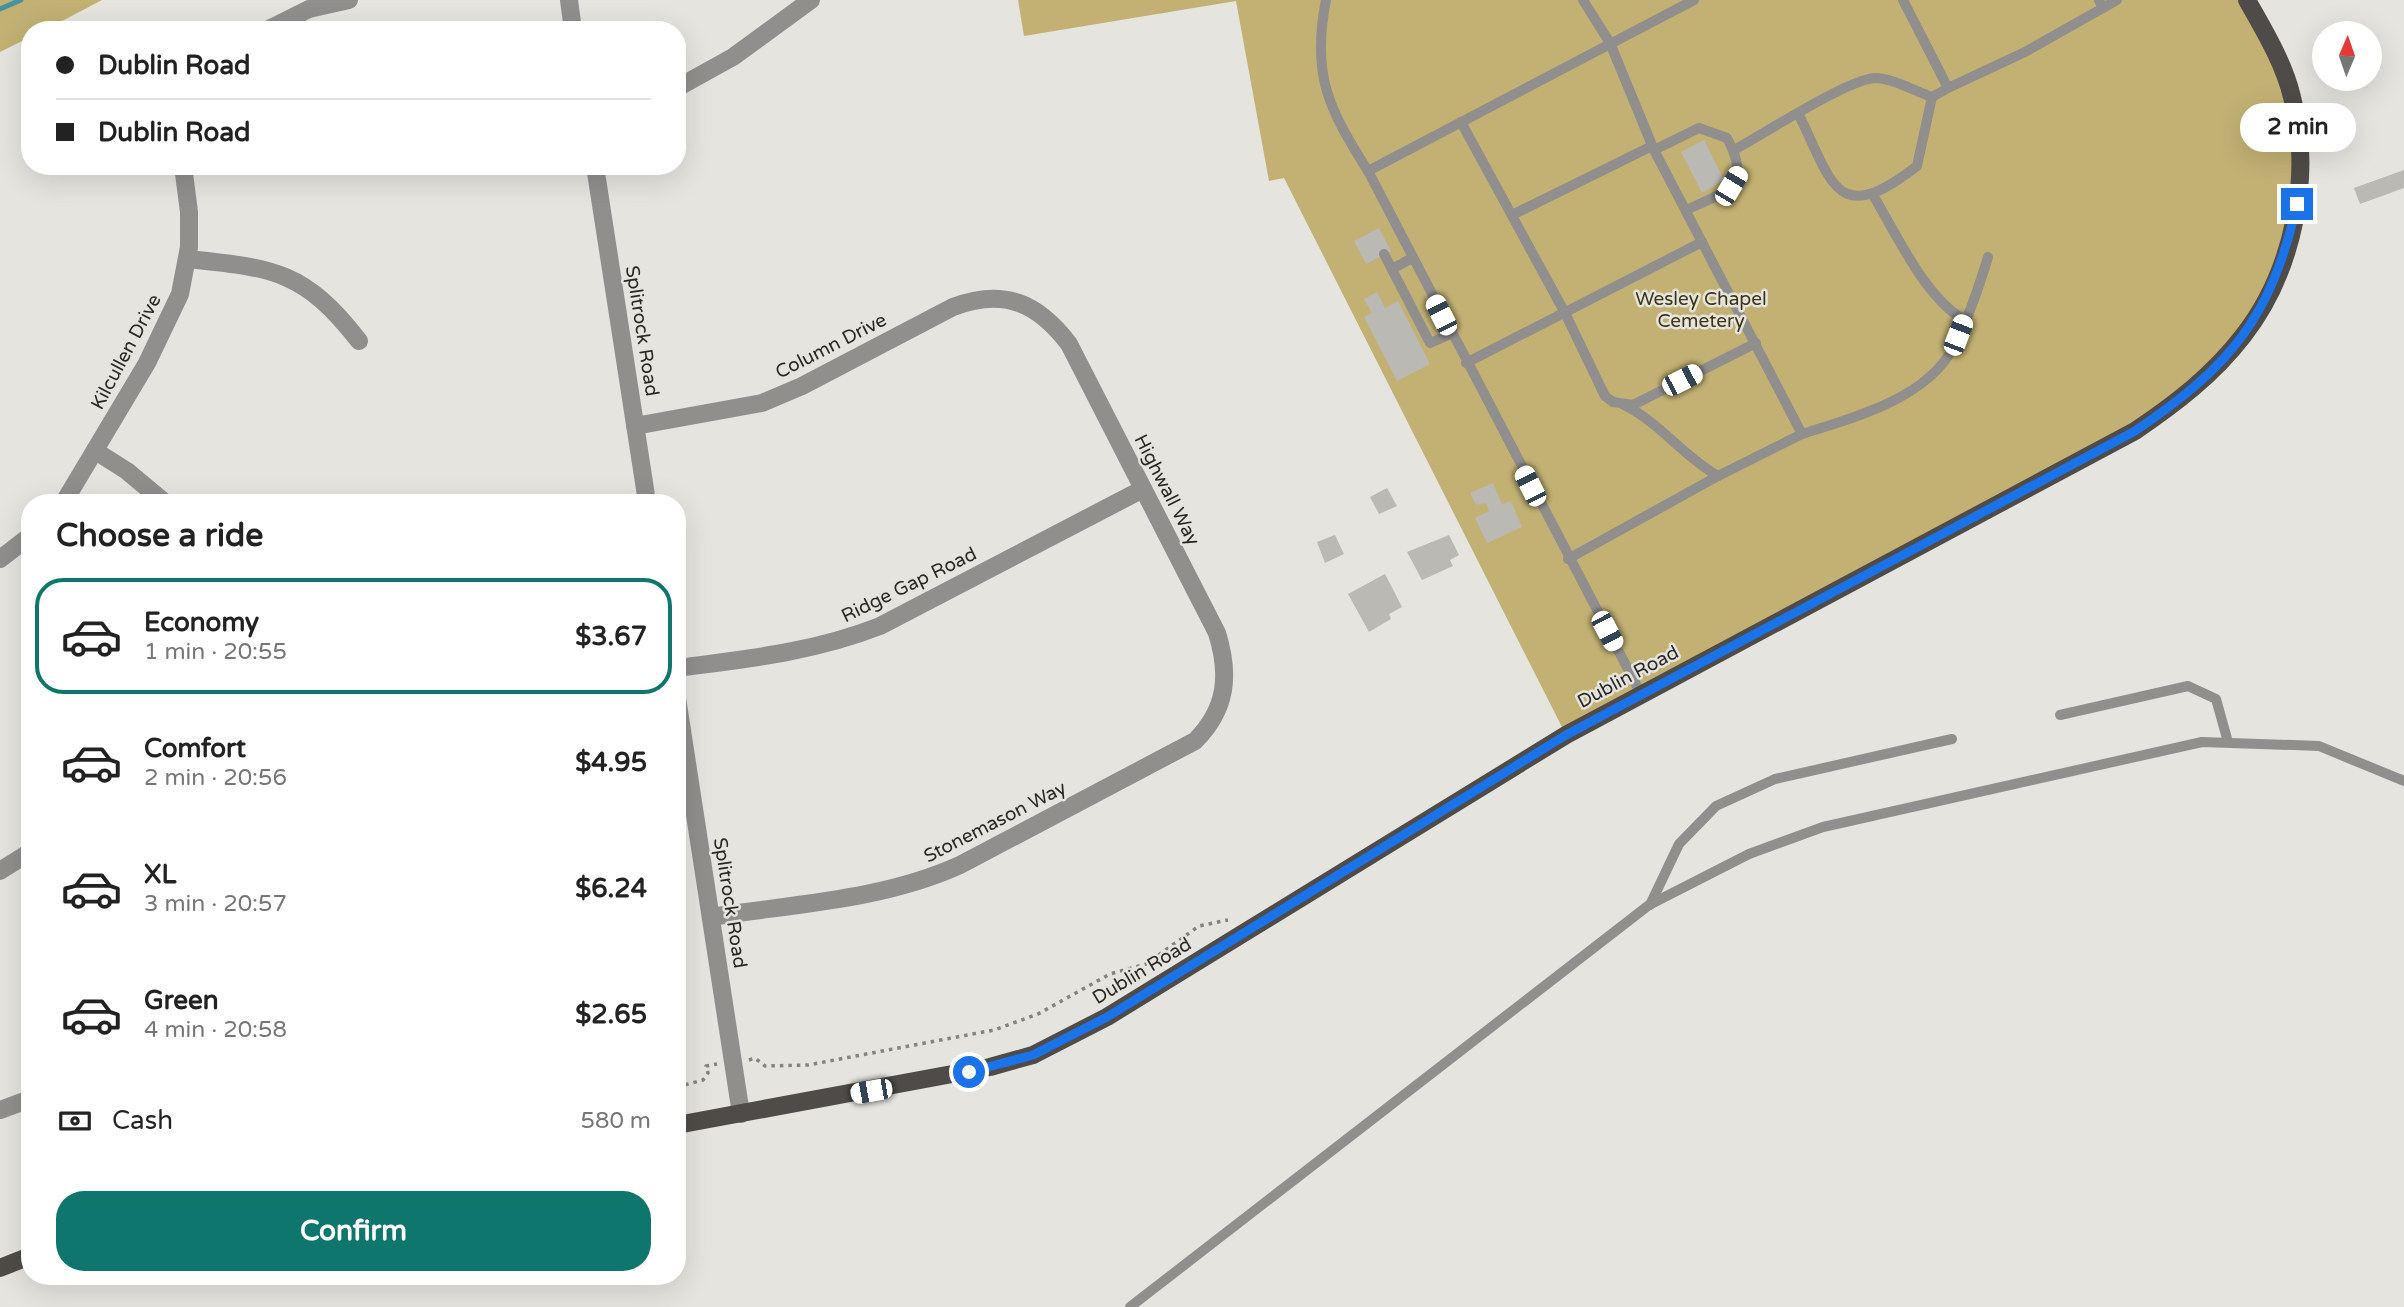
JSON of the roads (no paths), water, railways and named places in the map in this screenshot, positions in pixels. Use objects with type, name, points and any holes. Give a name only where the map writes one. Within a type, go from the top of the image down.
[{"type":"main road","name":"Dublin Road","points":[[686,1123],[948,1077],[1033,1055],[1107,1017],[1566,735],[2135,431],[2197,385],[2231,351],[2257,315],[2284,261],[2297,204],[2300,177],[2299,135],[2292,96],[2266,33],[2247,0]]},
{"type":"main road","points":[[0,1268],[21,1260]]},
{"type":"street","points":[[285,21],[309,9],[349,0]]},
{"type":"street","points":[[569,0],[572,21]]},
{"type":"street","points":[[686,83],[733,57],[811,0]]},
{"type":"street","name":"Kilcullen Drive","points":[[69,494],[97,452],[166,328],[180,294],[188,259],[190,212],[184,175]]},
{"type":"street","name":"Splitrock Road","points":[[596,175],[646,494]]},
{"type":"street","points":[[188,259],[251,267],[283,275],[310,289],[333,307],[359,341]]},
{"type":"street","name":"Column Drive","points":[[635,426],[762,402],[802,386],[972,300],[996,298],[1017,302],[1039,312]]},
{"type":"street","name":"Highwall Way","points":[[1039,312],[1069,344],[1217,634],[1226,666],[1222,700]]},
{"type":"street","points":[[97,452],[127,471],[154,494]]},
{"type":"street","name":"Ridge Gap Road","points":[[686,667],[800,652],[841,642],[880,626],[1143,489]]},
{"type":"street","points":[[0,559],[21,543]]},
{"type":"street","name":"Stonemason Way","points":[[711,917],[924,881],[1181,750],[1206,730],[1222,700]]},
{"type":"street","name":"Splitrock Road","points":[[686,756],[741,1114]]},
{"type":"street","points":[[0,871],[21,858]]},
{"type":"street","points":[[0,1111],[21,1103]]},
{"type":"lane","points":[[1326,0],[1321,51],[1329,106],[1368,171],[1568,559],[1641,694]]},
{"type":"lane","points":[[1583,0],[1610,43],[1653,148],[1802,434]]},
{"type":"lane","points":[[1368,171],[1694,0]]},
{"type":"lane","points":[[1903,0],[1948,88]]},
{"type":"lane","points":[[1734,150],[1858,82],[1876,78],[1932,97],[2025,52],[2101,4],[2117,0]]},
{"type":"lane","points":[[1798,115],[1836,189],[1853,197],[1873,195],[1917,166],[1932,97]]},
{"type":"lane","points":[[1461,122],[1565,313],[1605,396],[1639,412],[1685,455],[1718,476]]},
{"type":"lane","points":[[1512,215],[1699,128],[1727,138],[1739,161],[1739,172],[1731,186],[1686,210]]},
{"type":"lane","points":[[1873,195],[1933,293],[1949,311],[1964,320]]},
{"type":"lane","points":[[1466,363],[1702,242]]},
{"type":"lane","points":[[1384,254],[1430,343],[1451,334]]},
{"type":"lane","points":[[1568,559],[1718,476],[1802,434],[1893,401],[1923,382],[1952,349],[1988,257]]},
{"type":"lane","points":[[1392,269],[1412,258]]},
{"type":"lane","points":[[1623,405],[1633,405],[1756,343]]},
{"type":"lane","points":[[2060,715],[2188,685],[2216,699],[2228,742]]},
{"type":"lane","points":[[1649,905],[1679,844],[1716,806],[1775,779],[1952,739]]},
{"type":"lane","points":[[1130,1307],[1649,905],[1749,854],[1823,827],[2202,742],[2319,746],[2404,781]]},
{"type":"waterway","points":[[0,9],[21,0]]},
{"type":"park label","name":"Wesley Chapel Cemetery","points":[[1701,310]]}]
